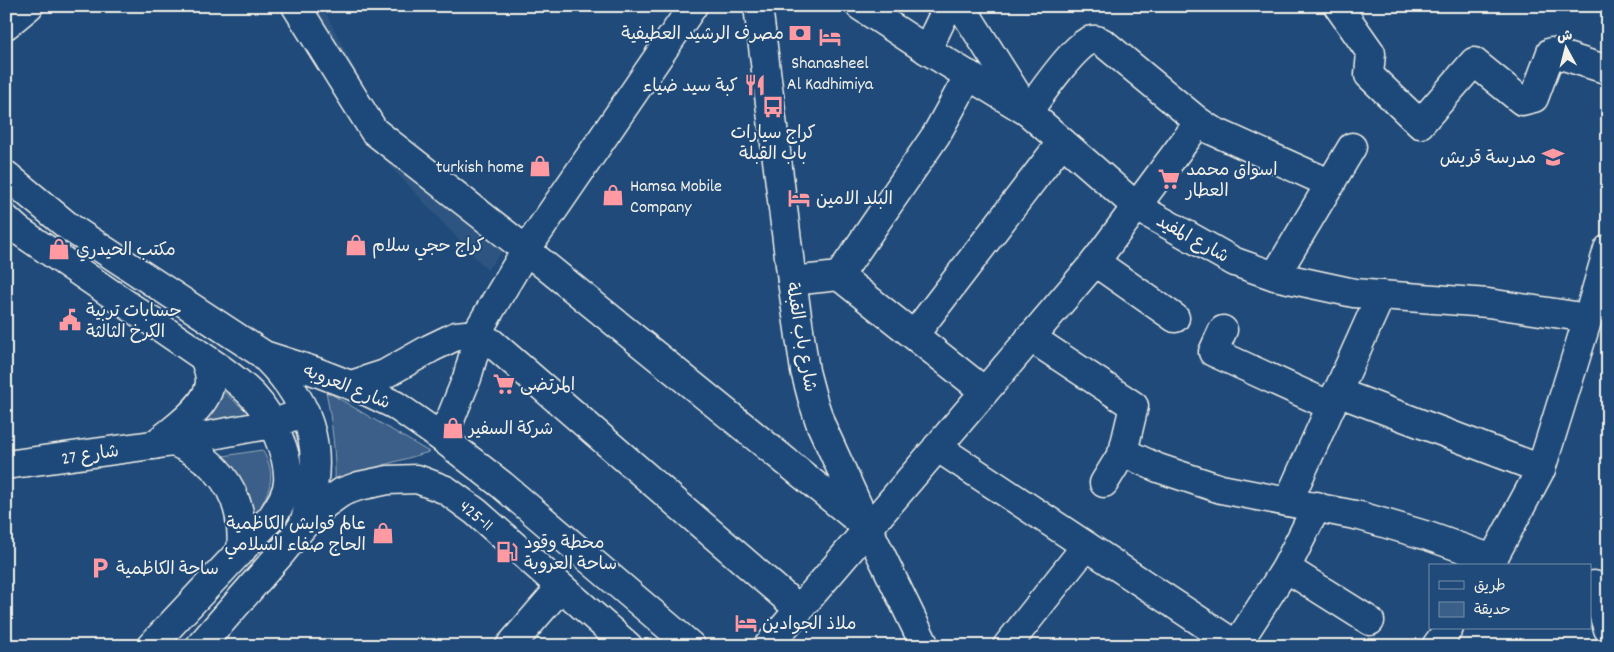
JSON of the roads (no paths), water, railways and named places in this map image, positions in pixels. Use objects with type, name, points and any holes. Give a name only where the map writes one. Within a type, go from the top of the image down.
[{"type":"street","points":[[6,25],[28,6]]},
{"type":"street","points":[[296,6],[374,131],[526,250],[868,528]]},
{"type":"street","points":[[438,435],[450,420],[467,378],[474,352],[476,334],[526,250],[693,6]]},
{"type":"street","name":"شارع باب القبلة","points":[[758,6],[792,281],[812,401],[868,528],[926,646]]},
{"type":"street","name":"شارع المفيد","points":[[860,6],[1028,112],[1061,143],[1137,207],[1235,262],[1275,276],[1354,293],[1488,302],[1588,318]]},
{"type":"street","points":[[927,50],[948,6]]},
{"type":"street","points":[[961,6],[1028,112],[1077,49],[1091,40],[1098,40],[1211,130],[1331,184]]},
{"type":"street","points":[[1338,6],[1371,53],[1369,75],[1420,124],[1474,62],[1522,101],[1534,98],[1550,52],[1608,70]]},
{"type":"street","points":[[839,276],[936,134],[969,75]]},
{"type":"street","points":[[768,646],[1095,262],[1199,122]]},
{"type":"street","points":[[914,335],[1061,143]]},
{"type":"street","points":[[1275,276],[1352,147]]},
{"type":"street","name":"شارع العروبه","points":[[6,175],[69,227],[256,350],[368,392],[395,406],[438,435],[502,484],[691,646]]},
{"type":"street","points":[[6,219],[18,230],[213,363],[254,397]]},
{"type":"street","points":[[1123,452],[1158,468],[1190,479],[1250,495],[1317,506],[1390,524],[1491,562],[1541,469],[1608,250]]},
{"type":"street","points":[[1095,262],[1175,318]]},
{"type":"street","points":[[792,281],[839,276],[984,391]]},
{"type":"street","points":[[1288,502],[1381,295]]},
{"type":"street","points":[[1223,330],[1213,352],[1334,399],[1541,469]]},
{"type":"street","points":[[351,385],[385,374],[456,336],[476,334],[492,344],[799,609]]},
{"type":"street","points":[[1030,337],[1134,406],[1123,452],[1104,483]]},
{"type":"street","points":[[213,363],[232,370],[243,366],[248,356],[256,350]]},
{"type":"street","points":[[151,646],[272,517],[283,501],[288,483],[287,467],[281,444],[272,424],[252,391],[250,378],[255,366],[256,350]]},
{"type":"street","name":"425-11","points":[[256,350],[281,372],[290,385],[305,412],[312,434],[315,481],[311,504],[303,526]]},
{"type":"street","points":[[213,363],[207,392],[192,413],[164,443],[194,452],[213,465],[231,489],[241,518],[241,551]]},
{"type":"street","name":"شارع 27","points":[[6,465],[164,443],[272,424],[305,412]]},
{"type":"street","points":[[937,447],[1236,646],[1286,568],[1317,506]]},
{"type":"street","name":"425-11","points":[[200,646],[303,526],[325,504],[342,492],[366,484],[388,480],[417,479],[446,490],[468,506],[628,646]]},
{"type":"street","points":[[1017,642],[1086,546]]},
{"type":"street","points":[[1286,568],[1370,621]]},
{"type":"street","points":[[1597,585],[1608,629]]},
{"type":"street","points":[[510,646],[561,587]]},
{"type":"street","points":[[1436,646],[1448,630]]},
{"type":"place","name":"مصرف الرشيد العطيفية","points":[[800,33]]},
{"type":"place","name":"Shanasheel Al Kadhimiya","points":[[830,37]]},
{"type":"place","name":"كبة سيد ضياء","points":[[755,85]]},
{"type":"place","name":"كراج سيارات باب القبلة","points":[[773,107]]},
{"type":"place","name":"مدرسة قريش","points":[[1553,157]]},
{"type":"place","name":"turkish home","points":[[540,166]]},
{"type":"place","name":"اسواق محمد العطار","points":[[1169,179]]},
{"type":"place","name":"Hamsa Mobile Company","points":[[613,195]]},
{"type":"place","name":"البلد الامين","points":[[799,198]]},
{"type":"place","name":"كراج حجي سلام","points":[[356,245]]},
{"type":"place","name":"مكتب الحيدري","points":[[59,249]]},
{"type":"place","name":"حسابات تربية الكرخ الثالثة","points":[[70,320]]},
{"type":"place","name":"المرتضى","points":[[504,384]]},
{"type":"place","name":"شركة السفير","points":[[453,428]]},
{"type":"place","name":"عالم قوايش الكاظمية الحاج صفاء السلامي","points":[[383,533]]},
{"type":"place","name":"محطة وقود ساحة العروبة","points":[[507,552]]},
{"type":"place","name":"ساحة الكاظمية","points":[[100,568]]},
{"type":"place","name":"ملاذ الجوادين","points":[[746,623]]}]
